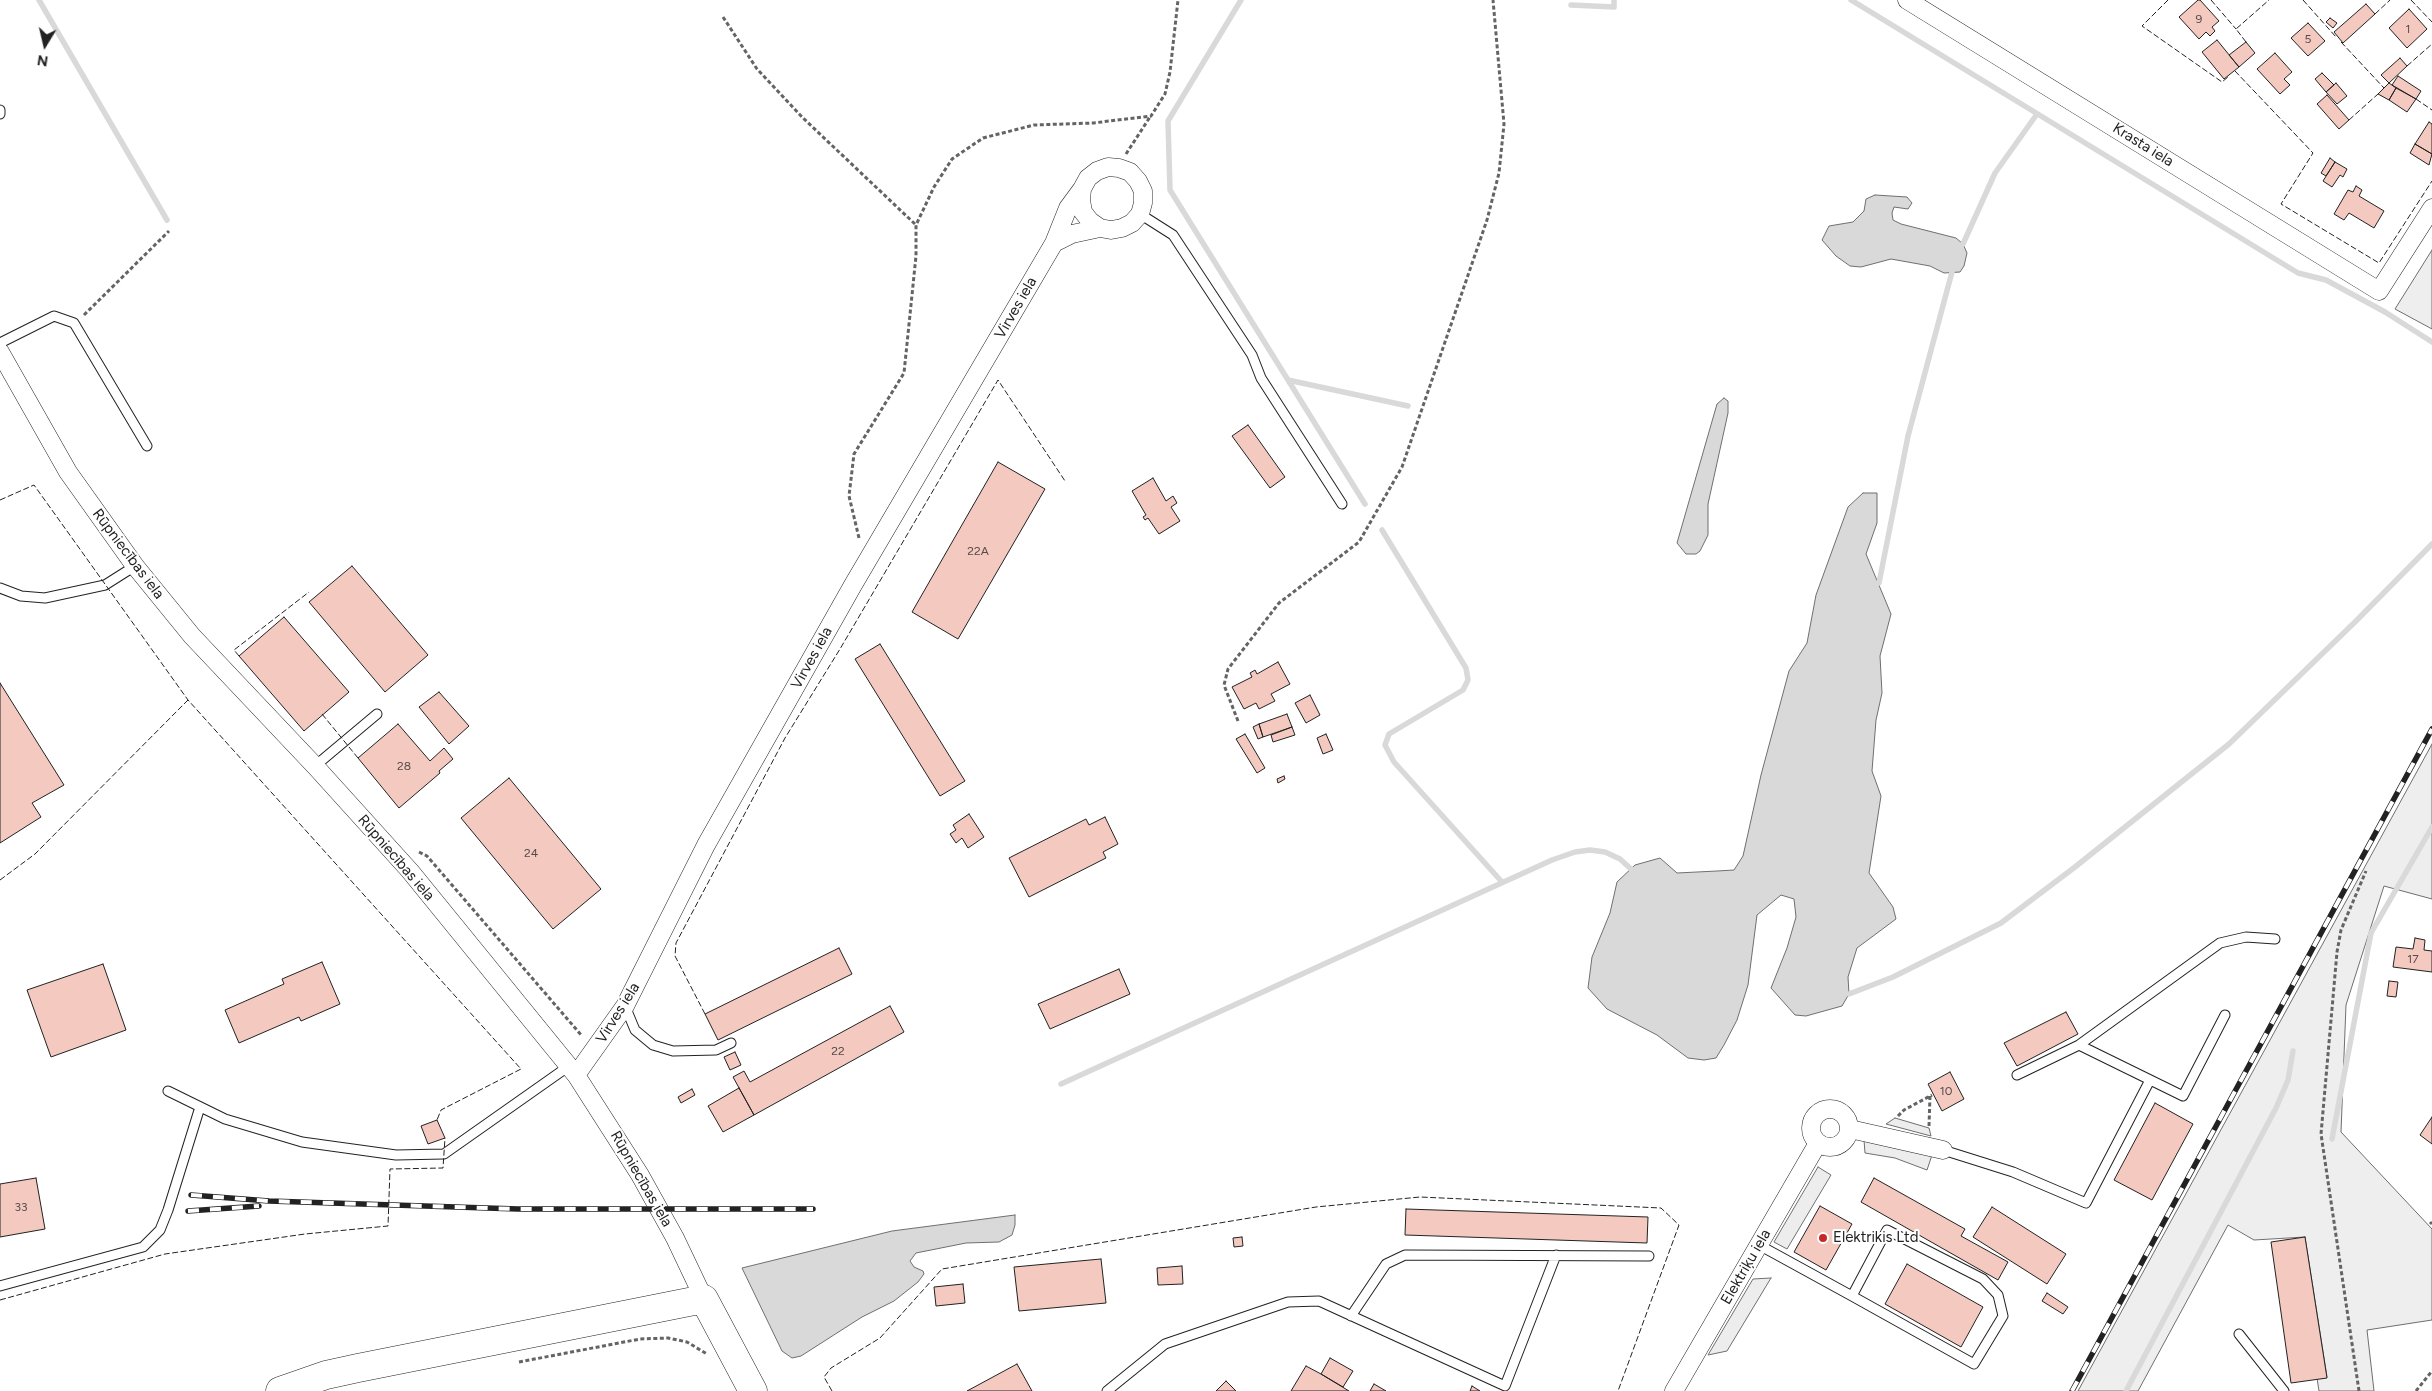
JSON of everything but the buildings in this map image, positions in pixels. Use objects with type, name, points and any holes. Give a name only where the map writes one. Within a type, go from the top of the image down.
[{"type":"main road","points":[[280,1391],[327,1379],[704,1299]]},
{"type":"main road","name":"Rūpniecības iela","points":[[704,1299],[753,1391]]},
{"type":"street","name":"Krasta iela","points":[[1907,0],[2379,291],[2432,208]]},
{"type":"street","name":"Virves iela","points":[[572,1071],[626,1006],[706,845],[865,566],[1054,243],[1068,208],[1088,178],[1097,171],[1108,167],[1119,168]]},
{"type":"street","points":[[1054,243],[1072,234],[1100,228],[1111,230],[1122,228],[1132,223],[1140,214],[1144,203],[1143,191],[1138,181],[1130,172],[1119,168]]},
{"type":"street","points":[[1082,189],[1083,212],[1090,221],[1100,228]]},
{"type":"street","name":"Rūpniecības iela","points":[[0,352],[68,472],[135,566],[192,636],[315,766],[410,871],[572,1071],[640,1175],[675,1238],[704,1299]]},
{"type":"street","points":[[1835,1109],[1846,1116],[1850,1129],[1848,1136],[1838,1146],[1824,1147],[1818,1143],[1811,1133],[1812,1119],[1822,1110],[1835,1109]]},
{"type":"street","points":[[1850,1129],[1943,1150]]},
{"type":"street","name":"Elektriķu iela","points":[[1674,1391],[1818,1143]]},
{"type":"lane","points":[[1140,214],[1173,235],[1252,355],[1261,378],[1342,504]]},
{"type":"lane","points":[[0,343],[54,316],[74,323],[147,446]]},
{"type":"lane","points":[[0,588],[21,596],[45,598],[105,584],[135,566]]},
{"type":"lane","points":[[315,766],[377,714]]},
{"type":"lane","points":[[2017,1075],[2079,1045],[2220,943],[2246,937],[2276,939]]},
{"type":"lane","points":[[626,1006],[635,1030],[653,1045],[673,1051],[716,1050],[731,1044]]},
{"type":"lane","points":[[2079,1045],[2183,1096],[2225,1015]]},
{"type":"lane","points":[[168,1091],[225,1119],[302,1142],[396,1155],[444,1154],[572,1071]]},
{"type":"lane","points":[[1943,1150],[2013,1172],[2086,1203],[2150,1080]]},
{"type":"lane","points":[[0,1286],[143,1247],[160,1230],[200,1107]]},
{"type":"lane","points":[[1759,1245],[1974,1364],[2003,1316],[1998,1295],[1983,1279],[1887,1230],[1852,1296]]},
{"type":"lane","points":[[1351,1316],[1386,1264],[1405,1255],[1649,1256]]},
{"type":"lane","points":[[1107,1391],[1165,1344],[1288,1302],[1319,1301],[1504,1386],[1556,1255]]},
{"type":"lane","points":[[2239,1334],[2284,1391]]},
{"type":"path","points":[[1119,168],[1130,145],[1165,94],[1171,64],[1178,0]]},
{"type":"path","points":[[1238,721],[1224,685],[1228,669],[1279,603],[1359,542],[1402,467],[1487,220],[1499,173],[1504,124],[1493,0]]},
{"type":"path","points":[[723,17],[757,69],[803,118],[916,225]]},
{"type":"path","points":[[865,566],[849,496],[854,454],[904,373],[916,256],[916,225],[934,187],[952,159],[983,138],[1034,125],[1094,123],[1151,116]]},
{"type":"path","points":[[74,323],[100,302],[169,231]]},
{"type":"path","points":[[2359,1391],[2321,1134],[2337,952],[2341,930],[2366,871]]},
{"type":"path","points":[[1898,1116],[1904,1110],[1931,1096],[1929,1126]]},
{"type":"path","points":[[516,1362],[640,1340],[668,1338],[687,1342],[708,1354],[711,1360]]},
{"type":"path","points":[[2416,1391],[2432,1371]]},
{"type":"shaded area","points":[[1875,195],[1907,197],[1912,203],[1908,209],[1894,207],[1892,213],[1893,220],[1901,224],[1956,238],[1963,244],[1967,253],[1964,266],[1960,272],[1944,273],[1930,266],[1891,259],[1861,267],[1850,266],[1836,256],[1822,240],[1829,226],[1853,222],[1864,211],[1866,199]]},
{"type":"shaded area","points":[[2432,250],[2432,329],[2395,309]]},
{"type":"shaded area","points":[[1724,398],[1728,401],[1728,413],[1708,504],[1708,535],[1700,551],[1696,554],[1686,554],[1677,543],[1717,404]]},
{"type":"shaded area","points":[[1863,493],[1877,493],[1877,523],[1866,554],[1891,614],[1880,656],[1882,693],[1876,720],[1872,771],[1881,796],[1869,873],[1893,907],[1896,919],[1857,948],[1848,977],[1849,994],[1842,1006],[1806,1016],[1795,1015],[1771,988],[1787,948],[1796,917],[1794,899],[1781,895],[1757,915],[1748,985],[1737,1020],[1724,1045],[1716,1058],[1704,1060],[1688,1058],[1657,1035],[1607,1009],[1588,988],[1592,957],[1610,913],[1617,882],[1635,865],[1660,858],[1677,873],[1734,870],[1743,856],[1761,775],[1789,671],[1807,643],[1816,595],[1848,507]]},
{"type":"shaded area","points":[[2432,744],[2432,899],[2384,886],[2346,1005],[2341,1132],[2432,1229],[2432,1320],[2367,1330],[2374,1391],[2319,1391],[2317,1378],[2327,1377],[2305,1237],[2254,1240],[2228,1225],[2138,1391],[2078,1391]]},
{"type":"shaded area","points":[[1895,1118],[1929,1128],[1931,1136],[1886,1124]]},
{"type":"shaded area","points":[[1864,1140],[1932,1155],[1927,1170],[1895,1158],[1865,1153]]},
{"type":"shaded area","points":[[1818,1167],[1831,1175],[1787,1249],[1774,1242]]},
{"type":"shaded area","points":[[1015,1215],[1012,1235],[999,1242],[966,1243],[916,1253],[910,1261],[914,1267],[923,1271],[924,1274],[918,1282],[894,1301],[862,1317],[801,1356],[792,1358],[782,1351],[742,1268],[892,1231]]},
{"type":"shaded area","points":[[1771,1278],[1727,1351],[1708,1355],[1753,1279]]},
{"type":"waterway","points":[[39,0],[167,220]]},
{"type":"waterway","points":[[1241,0],[1168,121],[1170,190],[1365,504]]},
{"type":"waterway","points":[[1571,5],[1614,7],[1614,0]]},
{"type":"waterway","points":[[1851,0],[2298,273],[2326,280],[2385,312],[2432,342]]},
{"type":"waterway","points":[[1963,244],[1995,173],[2037,114]]},
{"type":"waterway","points":[[1879,583],[1908,436],[1952,272]]},
{"type":"waterway","points":[[1288,380],[1408,406]]},
{"type":"waterway","points":[[1382,530],[1466,668],[1468,680],[1463,690],[1389,734],[1385,745],[1394,762],[1502,882]]},
{"type":"waterway","points":[[1849,994],[1893,977],[2001,923],[2075,867],[2229,744],[2355,622],[2432,544]]},
{"type":"waterway","points":[[2332,1139],[2371,933],[2432,827]]},
{"type":"waterway","points":[[1061,1084],[1552,860],[1575,852],[1590,850],[1605,852],[1620,859],[1631,869]]},
{"type":"waterway","points":[[2126,1391],[2276,1108],[2288,1080],[2293,1051]]},
{"type":"railway","points":[[2072,1391],[2432,729]]},
{"type":"railway","points":[[191,1195],[269,1201],[518,1209],[813,1209]]},
{"type":"railway","points":[[188,1211],[259,1206]]},
{"type":"fence","points":[[2168,0],[2142,26],[2222,82],[2229,76]]},
{"type":"fence","points":[[2211,0],[2236,29]]},
{"type":"fence","points":[[2246,42],[2236,29],[2269,0]]},
{"type":"fence","points":[[2303,0],[2336,37]]},
{"type":"fence","points":[[2375,14],[2390,0]]},
{"type":"fence","points":[[2411,0],[2432,22]]},
{"type":"fence","points":[[2341,42],[2384,88]]},
{"type":"fence","points":[[2407,66],[2432,44]]},
{"type":"fence","points":[[2235,71],[2313,153],[2281,204],[2379,263],[2432,181]]},
{"type":"fence","points":[[2349,120],[2378,94]]},
{"type":"fence","points":[[2416,99],[2432,110]]},
{"type":"fence","points":[[705,1014],[675,956],[676,943],[785,738],[840,649],[998,380],[1065,481]]},
{"type":"fence","points":[[0,500],[34,485],[188,700],[521,1069],[441,1110],[437,1120]]},
{"type":"fence","points":[[239,656],[234,650],[309,592]]},
{"type":"fence","points":[[0,880],[35,854],[188,700]]},
{"type":"fence","points":[[322,714],[358,758]]},
{"type":"fence","points":[[0,1300],[165,1254],[305,1234],[388,1226],[390,1169],[443,1168],[445,1138]]},
{"type":"fence","points":[[832,1391],[824,1377],[831,1368],[880,1338],[942,1269],[1316,1207],[1420,1197],[1661,1208],[1679,1225],[1618,1391]]},
{"type":"place","name":"Elektrikis Ltd","points":[[1823,1238]]}]
